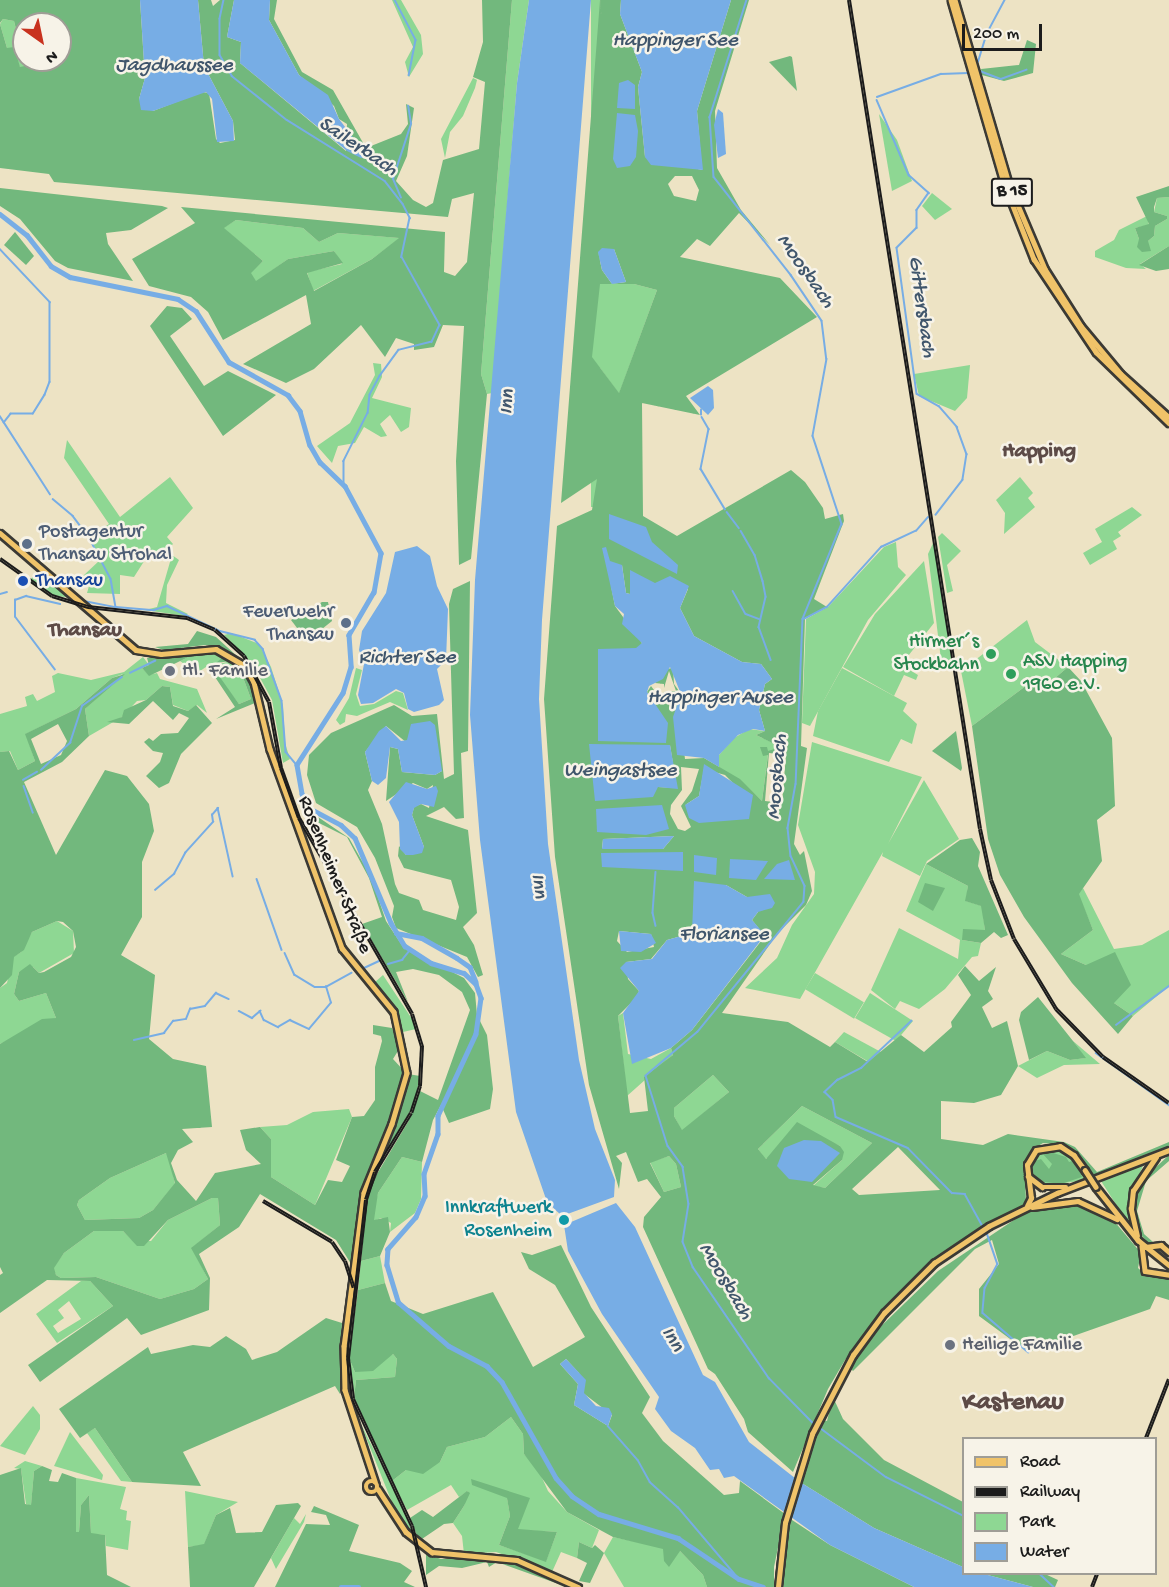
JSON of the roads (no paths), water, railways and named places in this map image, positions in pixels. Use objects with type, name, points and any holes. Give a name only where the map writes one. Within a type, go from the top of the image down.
[{"type":"main road","name":"B 15","points":[[953,0],[1009,184],[1045,269],[1081,326],[1121,374],[1169,417]]},
{"type":"main road","name":"B 15","points":[[953,0],[1004,183],[1034,259],[1096,352],[1169,423]]},
{"type":"main road","name":"Rosenheimer Straße","points":[[0,533],[136,650],[160,654],[216,649],[245,666],[254,682],[270,749],[342,948],[394,1012],[407,1073],[388,1135],[364,1193],[344,1346],[345,1390],[365,1442],[372,1481]]},
{"type":"main road","points":[[1027,1206],[1030,1198],[1029,1157],[1049,1145],[1068,1150],[1141,1244],[1169,1265]]},
{"type":"main road","points":[[778,1587],[785,1523],[798,1470],[835,1384],[884,1313],[947,1253],[1020,1209],[1169,1150]]},
{"type":"main road","points":[[1157,1155],[1133,1191],[1131,1218],[1141,1244],[1145,1271],[1169,1275]]},
{"type":"main road","points":[[1028,1176],[1045,1188],[1072,1187]]},
{"type":"main road","points":[[1020,1209],[1078,1201],[1100,1208],[1121,1221]]},
{"type":"main road","points":[[1141,1244],[1164,1246],[1169,1252]]},
{"type":"main road","points":[[1155,1256],[1156,1246]]},
{"type":"main road","points":[[1144,1259],[1155,1256]]},
{"type":"main road","points":[[372,1481],[366,1489],[376,1491]]},
{"type":"main road","points":[[372,1481],[376,1491],[411,1537],[432,1552],[517,1560],[578,1587]]},
{"type":"water","name":"Jagdhaussee","points":[[140,0],[198,0],[204,66],[233,121],[234,141],[217,142],[212,99],[206,92],[153,111],[141,110],[139,99],[145,78]]},
{"type":"water","points":[[234,0],[270,0],[269,20],[299,75],[328,95],[339,119],[368,157],[361,158],[347,151],[240,63],[241,42],[227,37]]},
{"type":"water","name":"Inn","points":[[529,0],[591,0],[542,620],[539,699],[548,844],[579,1060],[595,1129],[615,1180],[614,1197],[562,1216],[547,1202],[516,1112],[480,840],[470,715],[475,580],[517,83]]},
{"type":"water","name":"Happinger See","points":[[621,0],[731,0],[697,111],[703,170],[651,165],[645,157],[638,87],[642,72],[620,14]]},
{"type":"water","points":[[628,80],[635,85],[635,109],[617,108],[619,83]]},
{"type":"water","points":[[718,109],[723,113],[726,154],[718,158],[714,125]]},
{"type":"water","points":[[617,113],[635,115],[638,131],[636,157],[630,166],[617,168],[613,159]]},
{"type":"water","points":[[602,248],[614,249],[626,282],[612,284],[602,270],[598,252]]},
{"type":"water","points":[[708,386],[713,390],[714,408],[708,415],[690,398]]},
{"type":"water","points":[[609,514],[646,527],[652,542],[678,565],[677,574],[609,539]]},
{"type":"water","name":"Richter See","points":[[417,546],[430,556],[437,586],[448,609],[446,660],[437,669],[444,700],[439,705],[414,712],[408,709],[404,693],[396,689],[373,703],[361,704],[358,695],[364,664],[359,650],[362,631],[386,593],[395,552]]},
{"type":"water","name":"Happinger Ausee","points":[[606,547],[610,561],[622,565],[626,593],[630,594],[630,570],[655,583],[670,576],[689,586],[680,608],[694,636],[742,662],[761,664],[772,679],[765,684],[759,710],[765,731],[753,729],[738,735],[719,755],[719,767],[704,758],[677,755],[673,717],[681,694],[670,667],[663,679],[649,686],[647,692],[668,723],[666,743],[598,741],[598,649],[636,648],[642,643],[622,624],[624,614],[615,606],[602,548]]},
{"type":"water","points":[[430,721],[435,725],[442,771],[435,775],[402,772],[398,749],[390,747],[386,778],[378,785],[372,781],[365,752],[379,731],[386,726],[401,741],[407,740],[411,724]]},
{"type":"water","name":"Weingastsee","points":[[589,744],[670,745],[678,789],[658,787],[653,797],[595,801]]},
{"type":"water","points":[[704,764],[753,795],[749,819],[699,823],[689,818],[685,805],[699,796]]},
{"type":"water","points":[[406,782],[427,789],[436,786],[438,791],[434,807],[421,804],[414,808],[412,815],[424,847],[422,853],[413,855],[406,855],[400,849],[399,822],[389,802]]},
{"type":"water","points":[[662,805],[669,829],[646,835],[597,832],[596,809]]},
{"type":"water","points":[[674,836],[663,849],[602,849],[603,839]]},
{"type":"water","points":[[683,852],[683,871],[602,867],[601,853]]},
{"type":"water","points":[[694,855],[717,858],[716,875],[694,872]]},
{"type":"water","points":[[730,859],[768,861],[756,880],[729,878]]},
{"type":"water","points":[[789,860],[795,880],[764,879],[777,864]]},
{"type":"water","name":"Floriansee","points":[[694,881],[726,885],[747,897],[770,894],[775,903],[772,908],[758,912],[752,920],[765,935],[692,1030],[671,1048],[632,1064],[623,1013],[639,991],[620,968],[626,962],[652,959],[667,940],[692,933]]},
{"type":"water","points":[[619,931],[651,934],[656,943],[641,952],[621,951]]},
{"type":"water","points":[[804,1140],[821,1141],[840,1153],[812,1182],[789,1179],[777,1166],[784,1148]]},
{"type":"water","name":"Inn","points":[[616,1203],[635,1227],[703,1375],[715,1382],[749,1442],[800,1482],[874,1528],[962,1567],[962,1575],[988,1575],[1033,1587],[914,1587],[830,1545],[734,1476],[724,1478],[719,1469],[710,1470],[695,1448],[671,1431],[655,1409],[659,1397],[602,1314],[568,1251],[564,1225]]},
{"type":"water","points":[[566,1359],[586,1380],[584,1393],[596,1406],[609,1408],[612,1414],[608,1426],[574,1405],[578,1384],[560,1364]]},
{"type":"waterway","name":"Sailerbach","points":[[224,0],[220,19],[220,55],[232,76],[287,120],[385,181],[403,204],[410,218],[402,257],[440,325],[432,342],[399,350],[380,376],[370,395],[368,413],[344,461],[344,484]]},
{"type":"waterway","points":[[395,0],[416,40],[409,75]]},
{"type":"waterway","name":"Moosbach","points":[[747,0],[710,117],[714,177],[791,275],[822,321],[827,359],[813,436],[842,524],[803,619],[796,784],[788,828],[791,856],[805,886],[804,902],[698,1032],[646,1076],[668,1146],[683,1167],[689,1204],[683,1242],[693,1267],[769,1378],[813,1423]]},
{"type":"waterway","name":"Gittersbach","points":[[978,62],[986,35],[1005,0]]},
{"type":"waterway","points":[[980,71],[1001,79],[1026,70]]},
{"type":"waterway","name":"Gittersbach","points":[[877,97],[941,74],[968,73]]},
{"type":"waterway","name":"Gittersbach","points":[[877,100],[909,175],[929,193],[917,210],[917,228],[897,248],[917,394],[939,406],[957,427],[967,454],[963,480],[936,515]]},
{"type":"waterway","points":[[401,198],[393,179],[411,124],[408,106]]},
{"type":"waterway","points":[[0,214],[27,235],[51,266],[70,277],[178,299],[196,311],[229,362],[288,395],[300,411],[310,445],[320,462],[345,486],[381,553],[374,592],[349,635],[351,667],[343,693],[297,765],[302,794],[311,809],[341,825],[355,838],[391,923],[405,946],[431,963],[464,973],[476,984],[481,998],[476,1034],[438,1116],[438,1134],[424,1174],[425,1196],[416,1217],[388,1249],[387,1265],[398,1302],[449,1346],[487,1366],[502,1382],[556,1478],[572,1496],[599,1514],[678,1538],[739,1579],[763,1587]]},
{"type":"waterway","points":[[0,249],[50,302],[50,382],[33,414],[11,414],[4,423]]},
{"type":"waterway","points":[[701,410],[701,415]]},
{"type":"waterway","points":[[0,416],[50,494]]},
{"type":"waterway","points":[[702,417],[709,429],[701,469],[725,509]]},
{"type":"waterway","points":[[53,499],[73,516],[89,537],[111,579],[116,607],[154,610],[167,606],[220,631],[255,640],[263,649],[282,701],[286,752],[297,765]]},
{"type":"waterway","points":[[727,512],[739,528]]},
{"type":"waterway","name":"Gittersbach","points":[[804,619],[827,607],[881,547],[916,531],[928,517]]},
{"type":"waterway","points":[[741,531],[755,555],[763,581],[766,597],[759,627],[771,660]]},
{"type":"waterway","points":[[733,591],[746,614],[759,619]]},
{"type":"waterway","points":[[0,594],[7,592]]},
{"type":"waterway","points":[[55,670],[15,617],[15,600],[26,596],[60,604]]},
{"type":"waterway","points":[[70,601],[74,599]]},
{"type":"waterway","points":[[84,601],[116,607]]},
{"type":"waterway","points":[[130,673],[155,661]]},
{"type":"waterway","points":[[41,770],[70,743],[82,706],[122,677]]},
{"type":"waterway","points":[[23,780],[37,772]]},
{"type":"waterway","points":[[24,786],[33,812]]},
{"type":"waterway","points":[[155,890],[174,874],[185,853],[213,822],[212,815],[218,808],[233,876]]},
{"type":"waterway","points":[[656,872],[653,913],[656,926]]},
{"type":"waterway","points":[[257,879],[282,950]]},
{"type":"waterway","points":[[396,933],[422,938],[457,958],[470,967],[476,982]]},
{"type":"waterway","points":[[388,964],[402,960],[410,950]]},
{"type":"waterway","points":[[285,953],[295,975],[315,987],[326,987],[351,973]]},
{"type":"waterway","points":[[362,969],[379,961]]},
{"type":"waterway","points":[[1116,1025],[1169,986]]},
{"type":"waterway","points":[[239,1011],[252,1018],[260,1011],[264,1020],[278,1027],[290,1020],[309,1029],[331,1003],[326,987]]},
{"type":"waterway","points":[[134,1040],[164,1033],[173,1021],[186,1019],[190,1009],[205,1006],[216,993],[229,999]]},
{"type":"waterway","points":[[912,1021],[862,1068],[838,1080],[825,1092],[833,1100],[836,1117],[908,1148],[952,1193],[965,1194],[983,1226]]},
{"type":"waterway","points":[[1096,1053],[1169,1105]]},
{"type":"waterway","points":[[986,1230],[998,1264],[985,1288],[983,1313],[1028,1352]]},
{"type":"waterway","points":[[608,1426],[638,1460],[650,1482],[678,1507],[739,1579]]},
{"type":"waterway","name":"Moosbach","points":[[819,1427],[886,1477],[962,1515]]},
{"type":"waterway","name":"Moosbach","points":[[1041,1575],[1054,1587]]},
{"type":"waterway","points":[[341,1587],[359,1587]]},
{"type":"railway","points":[[849,0],[980,829],[991,880],[1014,939],[1056,1009],[1103,1057],[1169,1103]]},
{"type":"railway","points":[[0,559],[52,596],[88,607],[187,618],[215,630],[244,656],[269,702],[281,768],[299,818],[412,1014],[422,1046],[420,1086],[411,1113],[375,1172],[366,1200],[348,1358],[353,1399],[412,1526],[426,1587]]},
{"type":"railway","points":[[263,1201],[332,1242],[345,1261],[354,1288]]},
{"type":"railway","points":[[1146,1437],[1169,1379]]},
{"type":"railway","points":[[1092,1587],[1097,1575]]},
{"type":"place","name":"Postagentur Thansau Strohal","points":[[27,544]]},
{"type":"place","name":"Thansau","points":[[23,581]]},
{"type":"place","name":"Feuerwehr Thansau","points":[[346,623]]},
{"type":"place","name":"Hirmer´s Stockbahn","points":[[991,654]]},
{"type":"place","name":"Hl. Familie","points":[[170,671]]},
{"type":"place","name":"ASV Happing 1960 e.V.","points":[[1011,674]]},
{"type":"place","name":"Innkraftwerk Rosenheim","points":[[564,1220]]},
{"type":"place","name":"Heilige Familie","points":[[950,1345]]},
{"type":"district","name":"Happing","points":[[1039,453]]},
{"type":"district","name":"Thansau","points":[[85,632]]},
{"type":"district","name":"Kastenau","points":[[1013,1404]]}]
